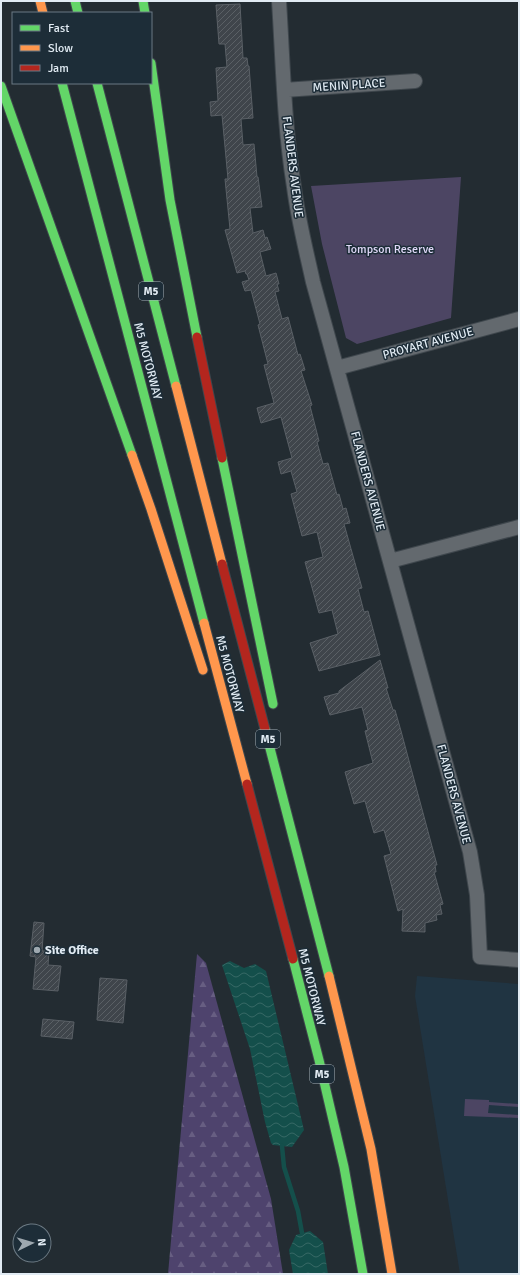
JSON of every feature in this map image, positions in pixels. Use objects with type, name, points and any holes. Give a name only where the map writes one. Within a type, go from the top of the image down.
[{"type":"highway","points":[[40,1],[43,12]]},
{"type":"highway","points":[[75,1],[78,12]]},
{"type":"highway","points":[[143,1],[145,12]]},
{"type":"highway","points":[[152,70],[170,200],[183,274],[275,715]]},
{"type":"highway","name":"M5 MOTORWAY","points":[[62,84],[319,1060],[344,1167],[363,1274]]},
{"type":"highway","name":"M5 MOTORWAY","points":[[96,84],[330,979],[371,1149],[392,1274]]},
{"type":"highway","points":[[1,86],[131,453],[205,676]]},
{"type":"highway","points":[[225,736],[271,876]]},
{"type":"highway","points":[[293,800],[330,979]]},
{"type":"street","name":"FLANDERS AVENUE","points":[[279,1],[284,90],[290,156],[298,216],[313,282],[338,368],[470,852],[477,895],[480,957],[519,960]]},
{"type":"street","name":"MENIN PLACE","points":[[284,90],[415,81]]},
{"type":"street","name":"PROYART AVENUE","points":[[338,368],[519,319]]},
{"type":"street","points":[[390,560],[519,527]]},
{"type":"shaded area","points":[[417,976],[519,984],[519,1274],[460,1274],[415,996]]},
{"type":"green space","name":"Tompson Reserve","points":[[461,177],[451,318],[357,344],[346,338],[322,244],[311,186]]},
{"type":"green space","points":[[197,954],[206,963],[271,1199],[283,1274],[168,1274]]},
{"type":"green space","points":[[465,1099],[489,1100],[489,1102],[519,1104],[519,1107],[489,1105],[488,1113],[519,1115],[519,1118],[464,1116]]},
{"type":"water","points":[[230,961],[244,968],[255,964],[266,971],[304,1130],[292,1147],[273,1145],[271,1143],[265,1122],[250,1049],[222,965]]},
{"type":"water","points":[[310,1231],[323,1242],[328,1274],[293,1274],[289,1250],[296,1235]]},
{"type":"building","points":[[240,4],[243,58],[247,58],[249,66],[253,118],[241,119],[243,145],[254,144],[262,207],[250,208],[253,233],[263,230],[265,238],[267,237],[271,249],[260,252],[266,276],[276,273],[279,291],[275,292],[282,319],[288,317],[298,355],[300,354],[305,370],[301,371],[312,405],[310,406],[323,464],[328,463],[337,495],[339,494],[343,509],[346,508],[350,523],[344,524],[362,588],[358,589],[364,612],[368,611],[380,655],[319,671],[310,643],[338,634],[332,610],[319,613],[305,562],[323,557],[317,532],[302,536],[291,494],[297,492],[291,471],[281,474],[278,462],[292,458],[281,417],[261,423],[257,408],[274,403],[264,365],[268,364],[251,290],[245,291],[242,282],[249,280],[245,271],[237,273],[225,230],[230,229],[225,179],[228,179],[222,115],[211,116],[210,102],[218,101],[216,68],[227,67],[225,44],[219,44],[216,5]]},
{"type":"building","points":[[380,660],[388,688],[386,688],[393,710],[395,710],[437,865],[435,865],[436,872],[434,872],[443,904],[440,905],[442,914],[436,915],[437,920],[425,923],[425,932],[402,931],[403,909],[398,911],[384,856],[391,854],[384,830],[374,833],[365,801],[354,804],[345,772],[373,763],[365,731],[368,730],[362,707],[330,715],[324,697],[339,693],[339,691]]},
{"type":"building","points":[[34,922],[44,923],[42,951],[49,951],[48,965],[61,966],[58,991],[33,989],[36,957],[30,956]]},
{"type":"building","points":[[100,978],[127,980],[123,1023],[97,1020]]},
{"type":"building","points":[[43,1019],[74,1022],[72,1039],[41,1036]]},
{"type":"waterway","points":[[282,1146],[284,1167],[298,1211],[302,1233]]},
{"type":"traffic: fast","points":[[75,1],[78,12]]},
{"type":"traffic: fast","points":[[143,1],[145,12]]},
{"type":"traffic: fast","points":[[152,70],[170,200],[197,337]]},
{"type":"traffic: fast","points":[[62,84],[204,623]]},
{"type":"traffic: fast","points":[[97,84],[176,386]]},
{"type":"traffic: fast","points":[[1,86],[132,455]]},
{"type":"traffic: fast","points":[[222,458],[273,704]]},
{"type":"traffic: fast","points":[[265,729],[329,976]]},
{"type":"traffic: fast","points":[[293,959],[319,1060],[344,1167],[363,1274]]},
{"type":"traffic: slow","points":[[40,1],[43,12]]},
{"type":"traffic: slow","points":[[176,386],[222,564]]},
{"type":"traffic: slow","points":[[132,455],[203,670]]},
{"type":"traffic: slow","points":[[204,623],[247,784]]},
{"type":"traffic: slow","points":[[329,976],[371,1149],[392,1274]]},
{"type":"traffic: jam","points":[[197,337],[222,458]]},
{"type":"traffic: jam","points":[[222,564],[265,729]]},
{"type":"traffic: jam","points":[[247,784],[293,959]]},
{"type":"place","name":"Site Office","points":[[37,950]]}]
